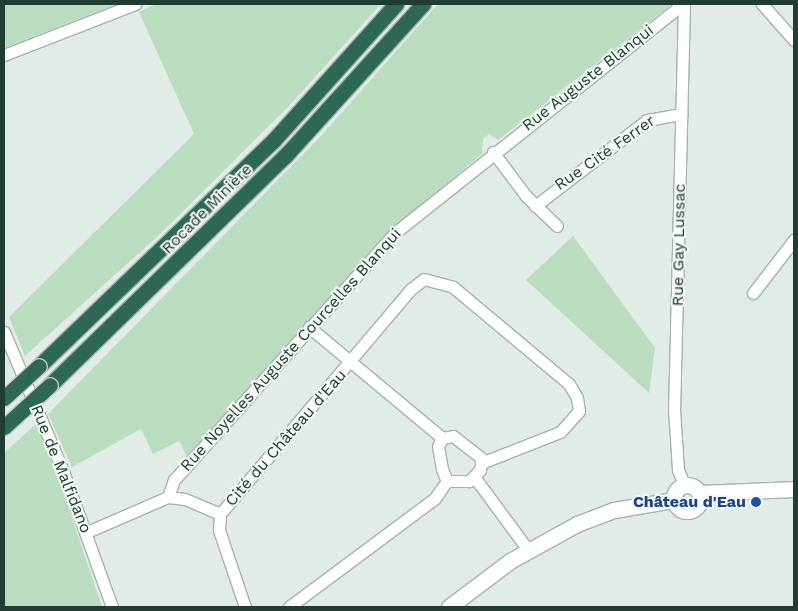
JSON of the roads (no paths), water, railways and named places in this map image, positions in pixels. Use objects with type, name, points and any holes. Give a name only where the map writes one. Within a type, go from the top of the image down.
[{"type":"highway","name":"Rocade Minière","points":[[4,398],[266,147],[396,4]]},
{"type":"highway","name":"Rocade Minière","points":[[4,427],[50,385],[286,155],[423,4]]},
{"type":"main road","points":[[700,493],[698,505],[691,510],[680,509],[674,500],[677,488],[684,484],[700,493],[794,489]]},
{"type":"main road","points":[[449,607],[528,550],[614,510],[674,500]]},
{"type":"street","points":[[4,56],[134,4]]},
{"type":"street","name":"Rue Gay Lussac","points":[[683,4],[674,409],[678,470],[684,484]]},
{"type":"street","name":"Rue Auguste Blanqui","points":[[493,152],[683,4]]},
{"type":"street","points":[[762,4],[794,40]]},
{"type":"street","name":"Rue Cité Ferrer","points":[[535,206],[647,120],[681,114]]},
{"type":"street","points":[[493,152],[535,206],[557,226]]},
{"type":"street","name":"Rue Noyelles Auguste Courcelles Blanqui","points":[[168,497],[174,480],[396,232],[493,152]]},
{"type":"street","points":[[753,293],[794,240]]},
{"type":"street","name":"Cité du Château d'Eau","points":[[245,607],[219,530],[220,514],[352,362],[411,289],[424,279],[453,287],[569,384],[578,398],[579,411],[560,432],[481,463]]},
{"type":"street","name":"Cité du Château d'Eau","points":[[310,326],[442,438]]},
{"type":"street","name":"Rue de Malfidano","points":[[4,332],[86,532],[112,607]]},
{"type":"street","points":[[448,481],[438,446],[442,438],[453,436],[481,463],[474,478]]},
{"type":"street","points":[[289,607],[435,498],[448,481],[474,478]]},
{"type":"street","points":[[474,478],[528,550]]},
{"type":"street","points":[[86,532],[168,497]]},
{"type":"street","name":"Cité du Château d'Eau","points":[[168,497],[185,499],[220,514]]},
{"type":"place","name":"Château d'Eau","points":[[756,502]]}]
